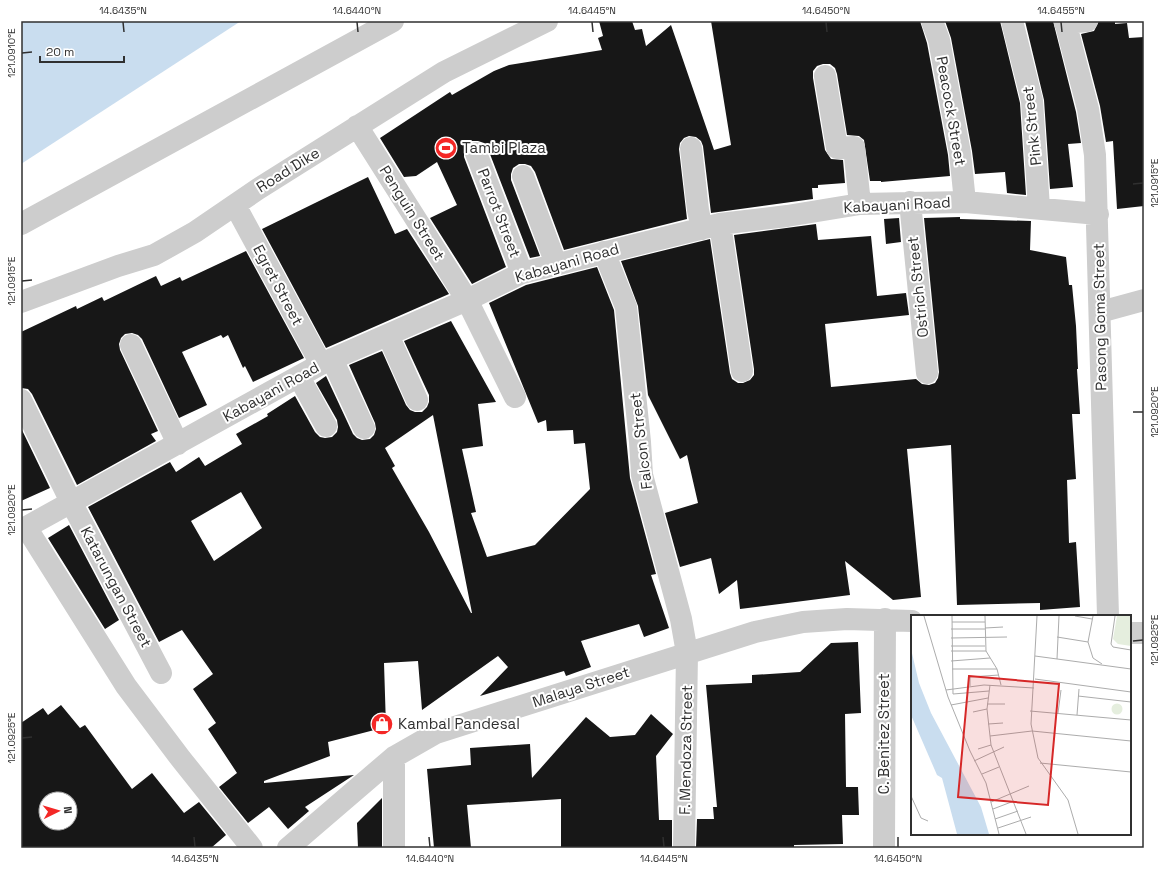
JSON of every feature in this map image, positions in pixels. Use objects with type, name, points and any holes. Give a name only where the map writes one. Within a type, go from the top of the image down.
[{"type":"street","points":[[21,224],[393,21]]},
{"type":"street","name":"Road Dike","points":[[21,302],[118,266],[154,255],[195,232],[234,205],[444,72],[547,21]]},
{"type":"street","name":"Peacock Street","points":[[932,21],[939,40],[956,131],[965,202]]},
{"type":"street","name":"Pink Street","points":[[1012,21],[1032,101],[1039,208]]},
{"type":"street","points":[[1065,22],[1087,21]]},
{"type":"street","name":"Pasong Goma Street","points":[[1065,22],[1088,109],[1095,155],[1098,214],[1108,615]]},
{"type":"street","points":[[825,76],[837,148],[854,147],[860,204]]},
{"type":"street","name":"Penguin Street","points":[[357,126],[467,300],[515,397]]},
{"type":"street","points":[[691,148],[698,210],[711,227],[742,371]]},
{"type":"street","name":"Parrot Street","points":[[476,153],[522,273]]},
{"type":"street","points":[[523,176],[556,264]]},
{"type":"street","name":"Ostrich Street","points":[[910,202],[927,372]]},
{"type":"street","name":"Kabayani Road","points":[[23,528],[327,362],[467,300],[522,273],[711,227],[860,204],[965,202],[1098,214]]},
{"type":"street","name":"Egret Street","points":[[234,205],[327,362],[364,428]]},
{"type":"street","name":"Falcon Street","points":[[604,252],[626,307],[642,475],[681,619],[687,653]]},
{"type":"street","points":[[1100,312],[1144,300]]},
{"type":"street","points":[[388,335],[417,400]]},
{"type":"street","points":[[131,345],[178,444]]},
{"type":"street","points":[[299,377],[326,426]]},
{"type":"street","name":"Katarungan Street","points":[[21,400],[71,502],[161,673]]},
{"type":"street","points":[[23,528],[126,686],[181,759],[252,848]]},
{"type":"street","name":"Malaya Street","points":[[288,848],[394,757],[436,733],[755,632],[803,622],[885,619],[911,621]]},
{"type":"street","name":"C. Benitez Street","points":[[884,848],[885,619]]},
{"type":"street","points":[[1131,633],[1144,633]]},
{"type":"street","name":"F. Mendoza Street","points":[[684,848],[687,653]]},
{"type":"street","points":[[394,757],[394,848]]},
{"type":"water","points":[[21,21],[241,21],[21,164]]},
{"type":"building","points":[[599,21],[632,21],[635,30],[642,29],[646,46],[671,25],[714,150],[731,145],[711,21],[920,21],[927,43],[948,155],[950,176],[881,182],[870,181],[864,140],[859,136],[847,135],[835,68],[830,64],[823,64],[817,66],[813,71],[813,78],[825,150],[831,159],[843,160],[845,183],[818,185],[818,188],[812,188],[813,199],[711,213],[703,146],[701,141],[696,137],[689,136],[684,138],[680,143],[679,149],[687,219],[564,250],[535,172],[531,166],[519,164],[513,168],[511,180],[540,256],[530,258],[488,149],[484,143],[472,141],[466,145],[464,157],[506,267],[472,284],[430,218],[457,205],[437,162],[416,176],[404,177],[380,138],[450,92],[452,95],[494,71],[509,65],[602,50],[598,38],[603,36]]},
{"type":"building","points":[[945,21],[1000,21],[1020,103],[1026,195],[1007,193],[1005,172],[975,174],[951,38]]},
{"type":"building","points":[[1025,21],[1053,21],[1076,112],[1081,143],[1068,144],[1073,187],[1050,189],[1044,100]]},
{"type":"building","points":[[1099,21],[1115,21],[1115,24],[1127,23],[1129,38],[1144,37],[1144,206],[1117,209],[1113,141],[1106,142],[1100,106],[1081,34],[1094,31]]},
{"type":"building","points":[[368,177],[395,234],[407,229],[449,294],[326,348],[262,229]]},
{"type":"building","points":[[960,217],[960,219],[1031,221],[1030,250],[1066,257],[1069,285],[1072,285],[1076,326],[1080,414],[1072,414],[1076,479],[1067,480],[1069,543],[1076,542],[1080,607],[1040,610],[1040,603],[957,605],[951,445],[907,449],[921,597],[893,600],[845,561],[850,595],[740,609],[737,580],[719,594],[711,558],[680,567],[665,513],[698,503],[687,455],[680,459],[648,395],[638,306],[621,261],[710,239],[730,373],[732,379],[738,383],[743,383],[750,380],[754,375],[754,369],[734,235],[816,224],[818,240],[871,236],[877,296],[906,293],[909,315],[825,324],[831,387],[916,379],[922,384],[929,385],[935,383],[939,372],[924,218]]},
{"type":"building","points":[[899,218],[901,242],[886,244],[884,219]]},
{"type":"building","points":[[246,251],[304,358],[253,382],[245,366],[243,368],[228,335],[223,338],[221,335],[182,352],[207,405],[179,418],[142,339],[138,335],[132,333],[125,334],[121,338],[119,344],[120,350],[158,431],[151,434],[156,441],[77,485],[32,394],[28,389],[21,388],[21,332],[76,306],[77,309],[102,297],[104,301],[156,276],[161,286],[180,277],[182,281]]},
{"type":"building","points":[[597,267],[614,310],[630,478],[656,574],[651,575],[669,628],[644,637],[639,624],[581,641],[591,667],[566,676],[564,671],[480,696],[508,667],[498,656],[422,710],[418,661],[384,663],[386,727],[328,742],[330,756],[264,781],[264,783],[354,775],[305,807],[309,811],[288,829],[269,807],[248,823],[219,787],[237,773],[208,729],[216,723],[193,689],[213,674],[182,630],[159,642],[88,507],[170,462],[176,472],[199,457],[205,466],[242,444],[236,434],[268,416],[267,414],[295,396],[315,432],[320,437],[332,437],[337,432],[337,420],[316,383],[326,376],[353,434],[362,440],[370,439],[374,435],[376,429],[375,423],[349,365],[382,351],[406,405],[410,410],[422,412],[427,407],[429,395],[404,341],[451,321],[496,402],[478,404],[483,446],[462,449],[476,512],[471,513],[487,557],[535,545],[590,489],[585,443],[574,444],[573,430],[547,431],[546,420],[538,423],[489,303],[526,285]],"holes":[[[433,415],[472,613],[429,532],[392,468],[395,466],[385,448]],[[241,492],[262,528],[214,561],[191,521]]]},
{"type":"building","points":[[21,428],[50,488],[21,501]]},
{"type":"building","points":[[69,525],[119,620],[105,629],[48,538]]},
{"type":"building","points":[[858,642],[861,713],[845,714],[846,787],[858,787],[859,815],[842,815],[843,844],[794,845],[794,848],[696,848],[697,819],[714,819],[713,807],[717,807],[706,685],[752,683],[752,675],[800,672],[831,643]]},
{"type":"building","points":[[61,705],[80,728],[85,725],[132,789],[152,773],[184,813],[199,802],[226,835],[211,848],[21,848],[21,723],[43,708],[48,715]]},
{"type":"building","points":[[651,714],[673,734],[656,756],[659,820],[672,820],[672,848],[561,848],[561,799],[467,805],[471,848],[434,848],[427,769],[471,765],[470,748],[530,744],[532,778],[586,717],[610,737],[635,735]]},
{"type":"building","points":[[382,798],[382,848],[358,848],[357,823]]},
{"type":"place","name":"Tambi Plaza","points":[[446,148]]},
{"type":"place","name":"Kambal Pandesal","points":[[382,724]]}]
